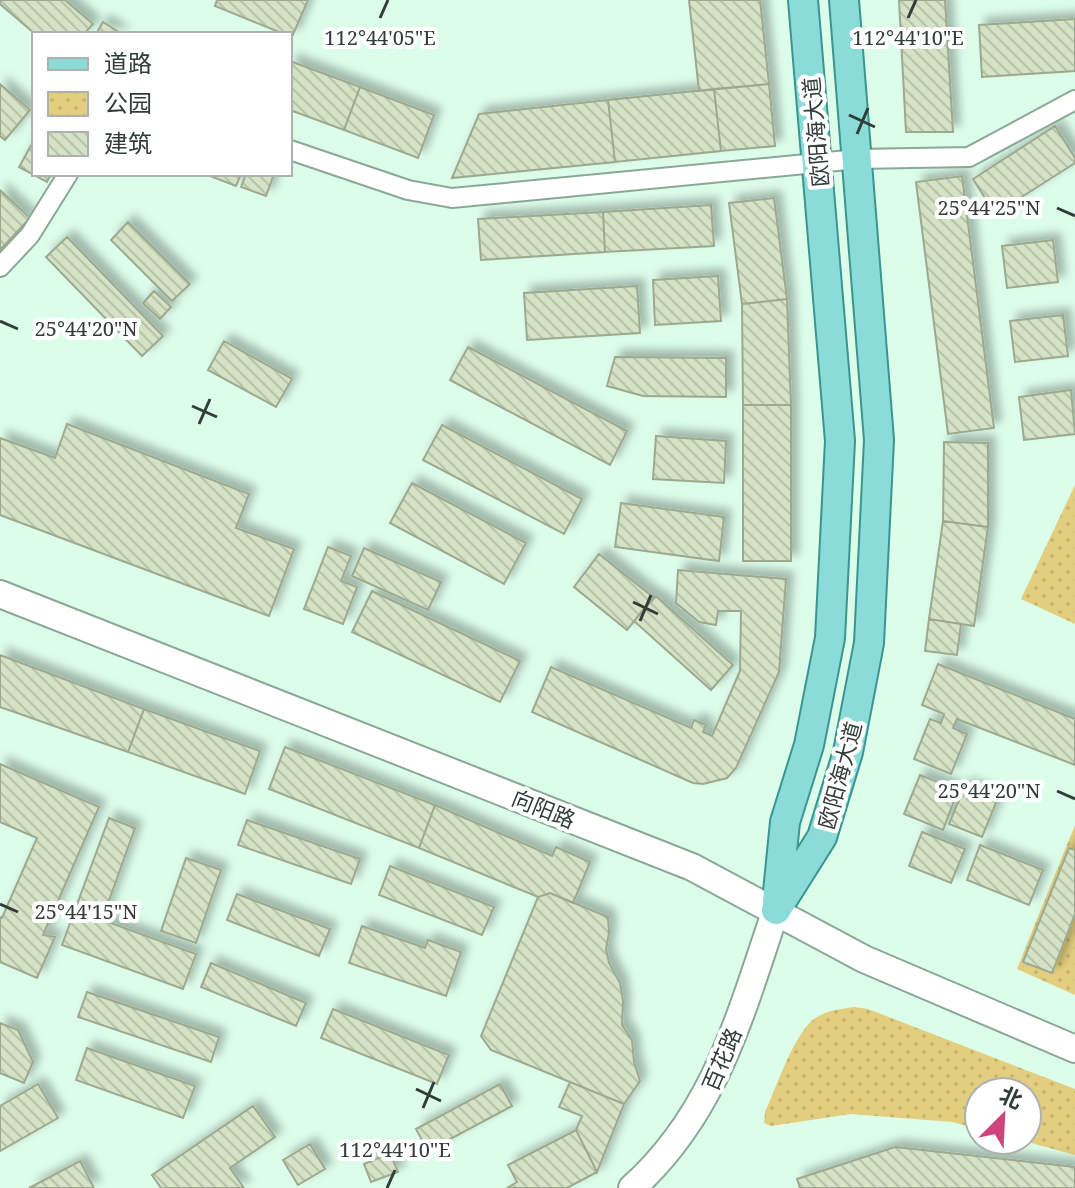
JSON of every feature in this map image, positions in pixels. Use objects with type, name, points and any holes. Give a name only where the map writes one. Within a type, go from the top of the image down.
[{"type":"main road","name":"欧阳海大道","points":[[776,910],[785,822],[809,745],[830,638],[840,441],[803,0]]},
{"type":"main road","name":"欧阳海大道","points":[[776,910],[822,837],[848,752],[869,643],[879,440],[844,0]]},
{"type":"main road","name":"向阳路","points":[[0,594],[692,867],[864,959],[1075,1049]]},
{"type":"main road","name":"百花路","points":[[632,1188],[669,1151],[705,1098],[731,1040],[776,910]]},
{"type":"street","points":[[292,151],[408,190],[452,198],[818,162],[969,157],[1075,100]]},
{"type":"street","points":[[0,267],[30,235],[67,176]]},
{"type":"green space","points":[[1075,485],[1075,624],[1021,599]]},
{"type":"green space","points":[[1075,825],[1075,995],[1017,969]]},
{"type":"green space","points":[[854,1007],[868,1009],[1041,1076],[963,1076],[963,1125],[851,1114],[771,1126],[764,1123],[765,1112],[801,1034],[817,1017]]},
{"type":"green space","points":[[1043,1077],[1075,1089],[1075,1155],[1043,1146]]},
{"type":"building","points":[[0,0],[65,0],[93,24],[86,32],[33,32],[0,4]]},
{"type":"building","points":[[217,0],[308,0],[292,37],[292,32],[279,32],[215,6]]},
{"type":"building","points":[[689,0],[760,0],[769,84],[699,91]]},
{"type":"building","points":[[899,0],[945,0],[953,132],[906,132]]},
{"type":"building","points":[[1075,19],[1075,71],[982,77],[979,25]]},
{"type":"building","points":[[103,22],[119,32],[97,32]]},
{"type":"building","points":[[292,62],[360,87],[344,130],[292,111]]},
{"type":"building","points":[[0,84],[30,110],[5,140],[0,136]]},
{"type":"building","points":[[769,84],[775,146],[721,151],[714,89]]},
{"type":"building","points":[[360,87],[434,115],[418,158],[344,130]]},
{"type":"building","points":[[714,89],[721,151],[615,162],[608,100]]},
{"type":"building","points":[[608,100],[615,162],[452,178],[479,114]]},
{"type":"building","points":[[1055,126],[1075,163],[995,214],[973,179]]},
{"type":"building","points":[[32,144],[32,174],[19,167]]},
{"type":"building","points":[[36,176],[50,176],[47,182]]},
{"type":"building","points":[[210,176],[240,176],[236,186]]},
{"type":"building","points":[[245,176],[273,176],[266,196],[241,187]]},
{"type":"building","points":[[962,176],[994,428],[948,434],[916,182]]},
{"type":"building","points":[[0,190],[30,218],[0,250]]},
{"type":"building","points":[[774,198],[787,299],[742,304],[729,203]]},
{"type":"building","points":[[711,205],[714,246],[605,252],[603,212]]},
{"type":"building","points":[[603,212],[605,252],[481,260],[478,219]]},
{"type":"building","points":[[128,222],[190,284],[172,301],[111,240]]},
{"type":"building","points":[[67,237],[163,336],[142,356],[46,257]]},
{"type":"building","points":[[1053,240],[1058,282],[1007,288],[1002,246]]},
{"type":"building","points":[[718,276],[721,321],[655,325],[653,280]]},
{"type":"building","points":[[637,286],[640,333],[527,340],[524,293]]},
{"type":"building","points":[[154,291],[171,307],[160,319],[143,303]]},
{"type":"building","points":[[787,299],[791,405],[743,405],[742,304]]},
{"type":"building","points":[[1063,315],[1068,356],[1015,362],[1010,321]]},
{"type":"building","points":[[224,341],[292,379],[276,407],[208,370]]},
{"type":"building","points":[[468,347],[627,431],[610,465],[450,380]]},
{"type":"building","points":[[615,357],[726,358],[726,397],[643,396],[607,386]]},
{"type":"building","points":[[1071,390],[1075,434],[1024,440],[1019,397]]},
{"type":"building","points":[[743,405],[791,405],[791,561],[743,561]]},
{"type":"building","points":[[67,424],[249,494],[236,528],[294,549],[269,616],[0,515],[0,438],[55,458]]},
{"type":"building","points":[[442,425],[582,499],[564,534],[423,460]]},
{"type":"building","points":[[656,436],[726,441],[724,483],[653,479]]},
{"type":"building","points":[[944,442],[988,443],[988,527],[943,521]]},
{"type":"building","points":[[412,483],[526,543],[504,584],[390,523]]},
{"type":"building","points":[[621,503],[724,517],[719,561],[615,547]]},
{"type":"building","points":[[943,521],[988,527],[974,626],[929,619]]},
{"type":"building","points":[[328,547],[351,556],[341,581],[357,587],[343,624],[304,609]]},
{"type":"building","points":[[364,548],[441,582],[428,610],[352,576]]},
{"type":"building","points":[[599,554],[653,597],[627,630],[574,587]]},
{"type":"building","points":[[678,570],[786,579],[779,672],[736,768],[727,778],[703,784],[693,783],[532,712],[551,667],[691,728],[694,720],[706,725],[703,732],[712,736],[740,671],[741,611],[718,611],[716,625],[699,622],[676,603]]},
{"type":"building","points":[[372,591],[520,661],[500,702],[352,632]]},
{"type":"building","points":[[656,596],[733,665],[711,690],[634,621]]},
{"type":"building","points":[[929,619],[961,624],[957,655],[925,651]]},
{"type":"building","points":[[0,655],[144,709],[128,752],[0,707]]},
{"type":"building","points":[[938,664],[1075,719],[1075,765],[957,719],[953,728],[967,734],[951,774],[914,759],[930,719],[941,723],[944,714],[922,705]]},
{"type":"building","points":[[144,709],[260,751],[245,794],[128,752]]},
{"type":"building","points":[[285,747],[435,805],[419,848],[269,789]]},
{"type":"building","points":[[0,764],[99,807],[43,935],[55,937],[37,978],[0,962],[0,917],[37,838],[0,822]]},
{"type":"building","points":[[920,775],[958,790],[943,830],[904,814]]},
{"type":"building","points":[[965,785],[998,798],[982,837],[949,824]]},
{"type":"building","points":[[435,805],[552,856],[556,847],[590,862],[573,903],[550,893],[538,897],[419,848]]},
{"type":"building","points":[[109,818],[135,828],[102,920],[196,954],[183,989],[62,945]]},
{"type":"building","points":[[247,820],[360,859],[351,884],[238,845]]},
{"type":"building","points":[[922,832],[965,849],[951,883],[909,866]]},
{"type":"building","points":[[980,845],[1043,870],[1029,905],[967,880]]},
{"type":"building","points":[[1069,848],[1075,850],[1075,914],[1052,973],[1023,962]]},
{"type":"building","points":[[186,858],[221,870],[196,943],[161,931]]},
{"type":"building","points":[[390,866],[494,907],[482,935],[379,895]]},
{"type":"building","points":[[550,893],[608,917],[606,949],[609,963],[620,983],[622,1025],[632,1040],[640,1081],[624,1104],[491,1050],[481,1036],[538,897]]},
{"type":"building","points":[[237,894],[330,929],[319,956],[227,920]]},
{"type":"building","points":[[362,926],[425,948],[428,940],[461,952],[446,996],[349,963]]},
{"type":"building","points":[[211,963],[306,1003],[296,1026],[201,987]]},
{"type":"building","points":[[87,992],[219,1037],[211,1062],[78,1017]]},
{"type":"building","points":[[333,1009],[449,1055],[437,1084],[321,1038]]},
{"type":"building","points":[[0,1023],[18,1030],[33,1062],[24,1083],[0,1073]]},
{"type":"building","points":[[87,1048],[195,1086],[183,1118],[76,1080]]},
{"type":"building","points":[[570,1082],[624,1104],[597,1172],[576,1130],[582,1116],[559,1107]]},
{"type":"building","points":[[38,1084],[58,1118],[0,1151],[0,1106]]},
{"type":"building","points":[[500,1084],[512,1106],[428,1151],[416,1129]]},
{"type":"building","points":[[253,1106],[275,1137],[230,1168],[244,1188],[161,1188],[152,1175]]},
{"type":"building","points":[[576,1130],[597,1172],[567,1188],[507,1188],[517,1182],[508,1165]]},
{"type":"building","points":[[310,1144],[325,1169],[298,1185],[283,1160]]},
{"type":"building","points":[[895,1147],[1075,1167],[1075,1188],[800,1188],[797,1179]]},
{"type":"building","points":[[390,1153],[398,1172],[371,1182],[364,1164]]},
{"type":"building","points":[[80,1161],[94,1188],[29,1188]]}]
